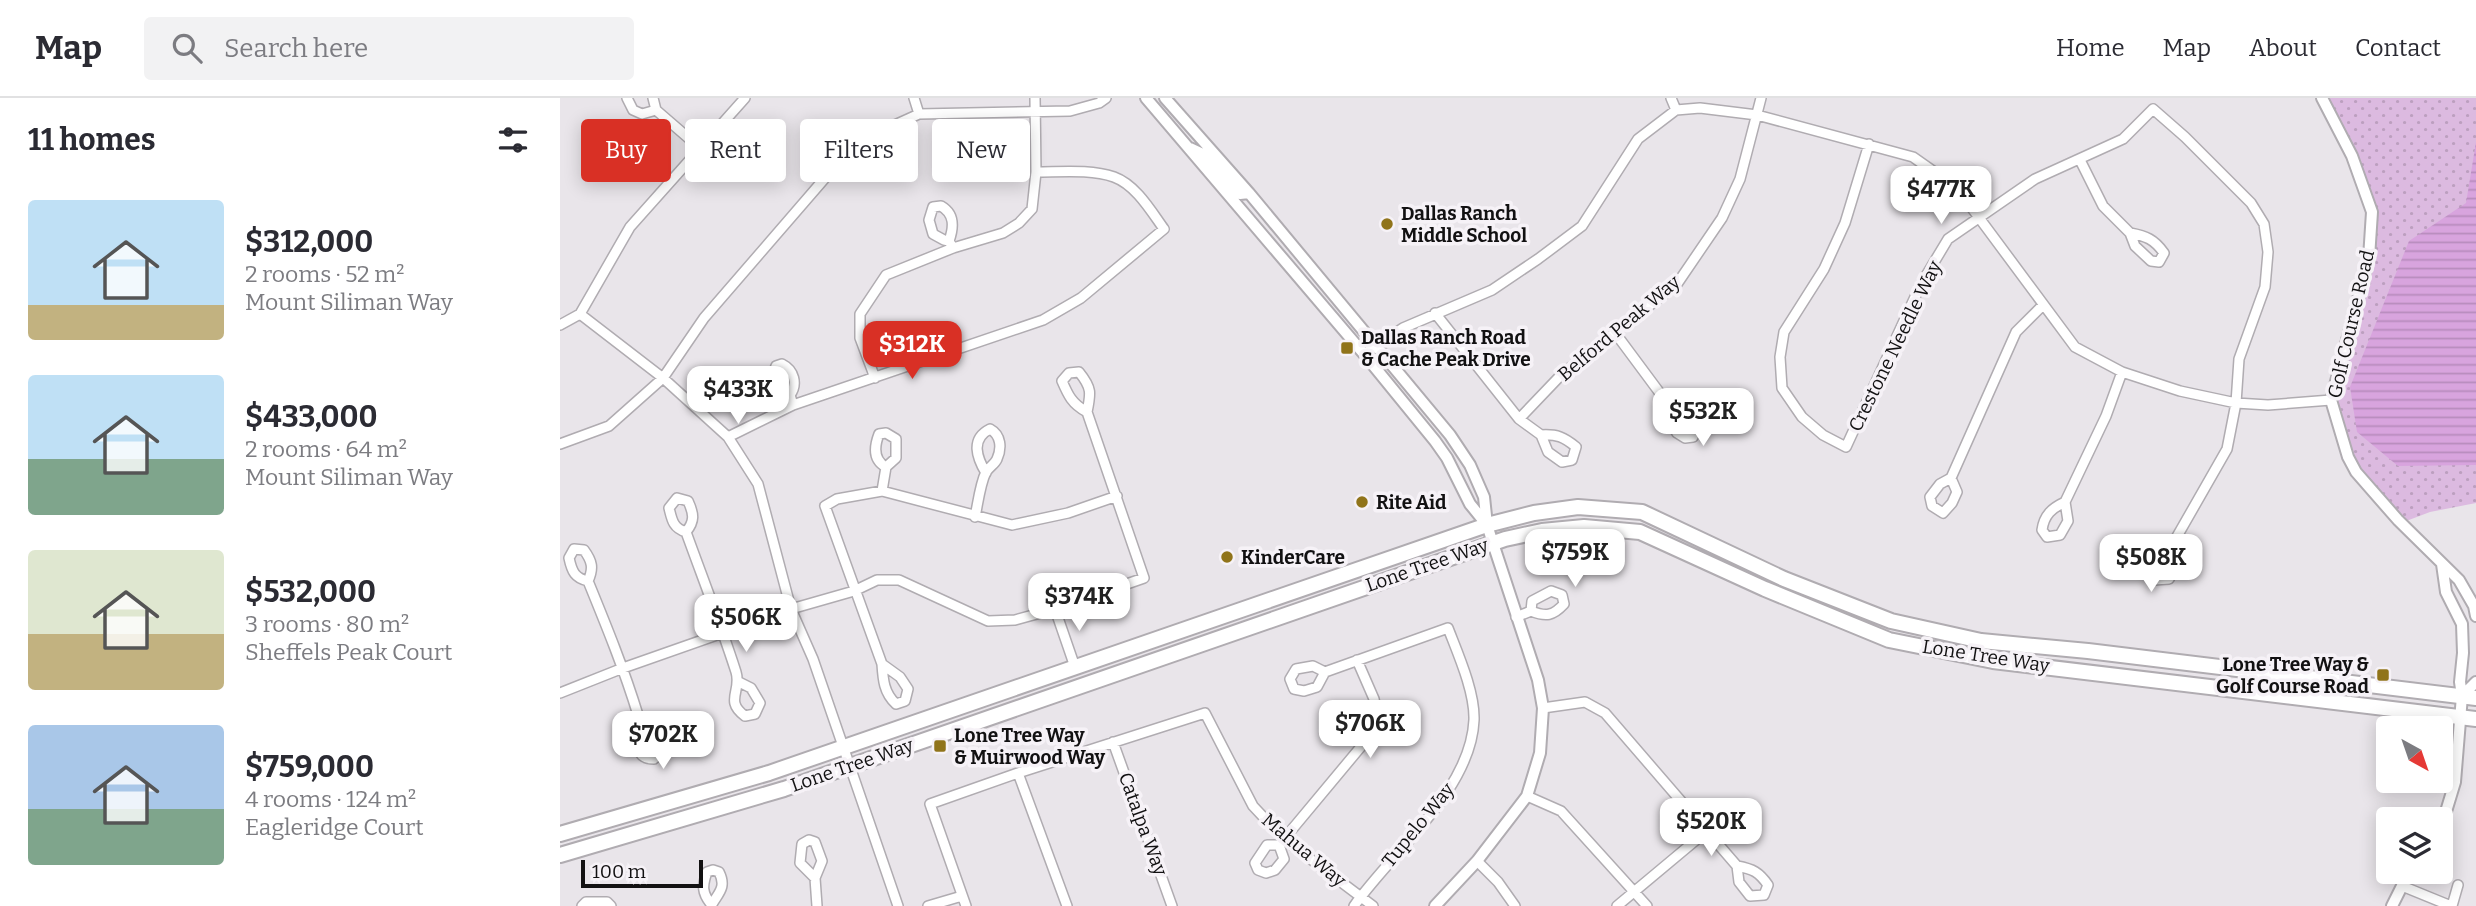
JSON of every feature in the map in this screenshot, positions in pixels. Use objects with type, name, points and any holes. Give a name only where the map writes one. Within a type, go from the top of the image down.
[{"type":"main road","name":"Lone Tree Way","points":[[560,834],[769,773],[1487,525],[1534,513],[1578,507],[1642,512],[1784,579],[1891,621],[1981,641],[2088,650],[2469,697]]},
{"type":"main road","name":"Lone Tree Way","points":[[560,855],[784,789],[1493,543],[1542,531],[1584,527],[1640,532],[1765,589],[1889,640],[1993,661],[2476,719]]},
{"type":"main road","points":[[1213,639],[1222,630],[1272,612],[1281,604],[1281,596]]},
{"type":"street","points":[[627,98],[633,110],[642,114],[656,110]]},
{"type":"street","points":[[653,98],[656,110],[685,135]]},
{"type":"street","points":[[726,119],[745,98]]},
{"type":"street","points":[[914,98],[919,114]]},
{"type":"street","points":[[875,378],[860,338],[860,314],[886,275],[951,245],[1003,233],[1019,223],[1031,209],[1036,172],[1035,98]]},
{"type":"street","points":[[560,444],[609,426],[663,378],[704,318],[825,178],[856,148],[888,128],[919,114],[1070,111],[1099,103],[1106,98]]},
{"type":"street","points":[[1146,98],[1435,441],[1471,504],[1487,525]]},
{"type":"street","points":[[1165,98],[1249,193],[1450,435],[1470,464],[1484,497],[1487,525],[1538,680],[1543,708],[1540,753],[1527,796],[1477,861],[1435,906]]},
{"type":"street","points":[[1671,98],[1676,110]]},
{"type":"street","name":"Belford Peak Way","points":[[1519,419],[1562,374],[1676,284],[1722,218],[1740,179],[1761,98]]},
{"type":"street","name":"Golf Course Road","points":[[2322,98],[2352,156],[2372,212],[2369,258],[2331,400],[2347,457],[2356,472],[2398,520],[2459,580],[2474,606],[2476,616]]},
{"type":"street","points":[[1364,354],[1403,328],[1492,290],[1538,259],[1582,226],[1638,139],[1676,110],[1700,108],[1757,115],[1913,157],[1957,188],[2075,347],[2122,372],[2180,391],[2236,403],[2268,405],[2331,400]]},
{"type":"street","name":"Crestone Needle Way","points":[[1869,144],[1845,223],[1824,269],[1784,332],[1780,357],[1782,388],[1802,417],[1823,436],[1846,447],[1921,284],[1948,239],[2035,179],[2123,139],[2153,109],[2251,203],[2264,225],[2268,251],[2265,287],[2239,359],[2236,403]]},
{"type":"street","points":[[1184,145],[1205,155],[1240,194],[1249,193]]},
{"type":"street","points":[[2080,160],[2104,206],[2130,233]]},
{"type":"street","points":[[560,325],[580,314],[630,227],[685,165]]},
{"type":"street","points":[[728,437],[792,400],[875,378],[1043,320],[1081,298],[1164,229],[1138,194],[1115,177],[1088,173],[1036,172]]},
{"type":"street","points":[[1951,478],[2017,332],[2043,305]]},
{"type":"street","points":[[1435,313],[1519,419],[1541,435]]},
{"type":"street","points":[[580,314],[663,378],[728,437],[758,484],[791,609],[813,659],[898,906]]},
{"type":"street","points":[[1616,334],[1668,404]]},
{"type":"street","points":[[2065,502],[2106,416],[2122,372]]},
{"type":"street","points":[[2171,547],[2227,449],[2236,403]]},
{"type":"street","points":[[560,694],[623,668],[791,609],[853,591],[877,580],[899,580],[988,621],[1015,620],[1055,609],[1144,578],[1087,412]]},
{"type":"street","points":[[882,491],[886,467]]},
{"type":"street","points":[[975,517],[986,473]]},
{"type":"street","points":[[882,664],[853,591],[825,506],[837,499],[882,491],[1012,526],[1068,513],[1117,496]]},
{"type":"street","points":[[685,532],[724,634],[739,682]]},
{"type":"street","points":[[2442,564],[2446,592],[2462,624],[2460,682],[2469,697]]},
{"type":"street","points":[[588,581],[623,668],[641,726]]},
{"type":"street","points":[[1055,609],[1075,667]]},
{"type":"street","points":[[1516,617],[1531,611]]},
{"type":"street","name":"Tupelo Way","points":[[1354,906],[1451,789],[1469,753],[1474,719],[1465,672],[1448,628],[1357,660]]},
{"type":"street","points":[[1282,842],[1369,737],[1378,719],[1374,699],[1357,660],[1325,672]]},
{"type":"street","points":[[2447,807],[2455,782],[2460,717],[2476,682]]},
{"type":"street","points":[[1543,708],[1586,702],[1605,713],[1737,866]]},
{"type":"street","name":"Mahua Way","points":[[1113,742],[1205,713],[1253,806],[1282,842],[1373,906]]},
{"type":"street","points":[[966,906],[930,804],[1113,742]]},
{"type":"street","name":"Catalpa Way","points":[[1113,742],[1172,906]]},
{"type":"street","points":[[1018,773],[1067,906]]},
{"type":"street","points":[[1527,796],[1561,811],[1647,906]]},
{"type":"street","points":[[1617,906],[1708,830]]},
{"type":"street","points":[[1477,861],[1498,882],[1515,906]]},
{"type":"street","points":[[815,878],[817,906]]},
{"type":"street","points":[[2392,906],[2402,886],[2452,906],[2458,885]]},
{"type":"street","points":[[928,906],[962,896]]},
{"type":"street","points":[[582,906],[586,902],[607,902],[611,906]]},
{"type":"shaded area","points":[[2327,98],[2476,98],[2476,503],[2430,512],[2401,523],[2356,472],[2331,400],[2369,258],[2372,212]]},
{"type":"shaded area","points":[[2476,142],[2476,465],[2398,466],[2357,432],[2350,387],[2409,241],[2466,203]]},
{"type":"place","name":"Dallas Ranch Middle School","points":[[1387,224]]},
{"type":"place","name":"Dallas Ranch Road & Cache Peak Drive","points":[[1347,348]]},
{"type":"place","name":"Rite Aid","points":[[1362,502]]},
{"type":"place","name":"KinderCare","points":[[1227,557]]},
{"type":"place","name":"Lone Tree Way & Golf Course Road","points":[[2383,675]]},
{"type":"place","name":"Lone Tree Way & Muirwood Way","points":[[940,746]]}]
